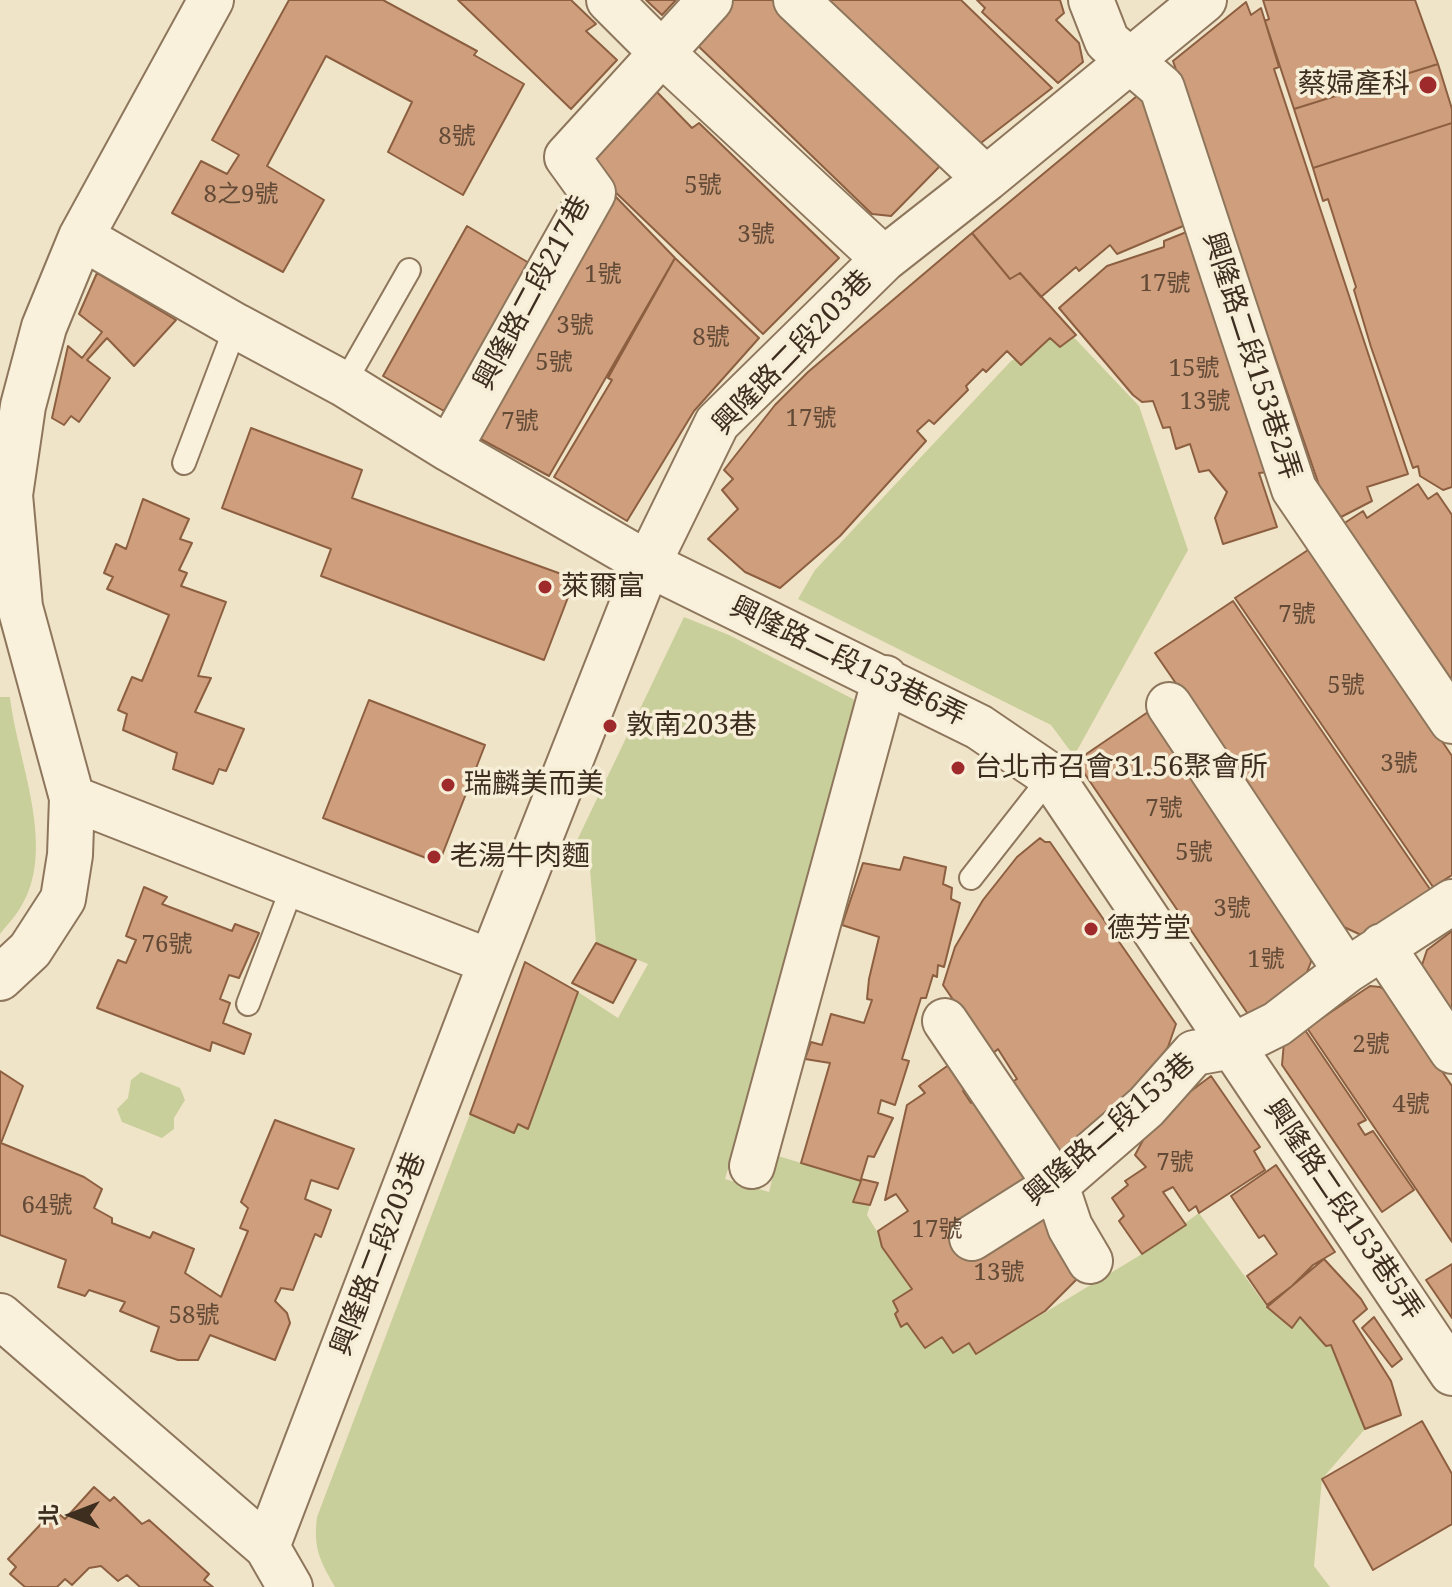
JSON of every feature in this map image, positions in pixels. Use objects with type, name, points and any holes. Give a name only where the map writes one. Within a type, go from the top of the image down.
[{"type":"street","points":[[0,978],[30,950],[63,899],[70,855],[72,798],[20,607],[10,495],[23,406],[44,327],[81,237],[211,0]]},
{"type":"street","points":[[609,0],[884,259]]},
{"type":"street","name":"興隆路二段217巷","points":[[449,449],[593,193],[567,157],[710,0]]},
{"type":"street","points":[[796,0],[986,179]]},
{"type":"street","name":"興隆路二段153巷2弄","points":[[1091,0],[1107,41],[1162,88],[1294,489],[1452,721]]},
{"type":"street","name":"興隆路二段203巷","points":[[267,1547],[491,962],[648,564],[717,423],[884,259],[1204,0]]},
{"type":"street","name":"興隆路二段153巷6弄","points":[[81,237],[344,384],[449,449],[648,564],[885,678],[979,727],[1051,776],[1233,1046]]},
{"type":"street","points":[[752,1166],[885,678]]},
{"type":"street","points":[[1169,705],[1346,971]]},
{"type":"street","points":[[72,798],[491,962]]},
{"type":"street","name":"興隆路二段153巷","points":[[972,1238],[1056,1185],[1146,1107],[1194,1053],[1233,1046],[1277,1024],[1346,971],[1452,902]]},
{"type":"street","points":[[1382,946],[1452,1051]]},
{"type":"street","points":[[945,1021],[1056,1185],[1070,1227],[1090,1261]]},
{"type":"street","name":"興隆路二段153巷5弄","points":[[1233,1046],[1452,1373]]},
{"type":"street","points":[[0,1316],[267,1547],[290,1587]]},
{"type":"lane","points":[[344,384],[409,270]]},
{"type":"lane","points":[[184,463],[236,326]]},
{"type":"lane","points":[[971,878],[1051,776]]},
{"type":"lane","points":[[248,1004],[293,885]]},
{"type":"green space","points":[[1065,328],[1139,406],[1188,550],[1074,756],[1051,725],[798,599],[815,570],[1011,361]]},
{"type":"green space","points":[[684,617],[729,635],[853,699],[861,708],[842,784],[725,1179],[769,1192],[778,1156],[861,1181],[853,1202],[870,1205],[867,1215],[912,1289],[893,1301],[898,1311],[895,1315],[901,1326],[907,1323],[942,1337],[953,1353],[969,1343],[976,1354],[1142,1254],[1199,1213],[1267,1307],[1291,1327],[1300,1317],[1331,1345],[1365,1429],[1322,1479],[1314,1566],[1330,1587],[335,1587],[319,1554],[317,1517],[470,1114],[513,1133],[578,992],[618,1018],[648,964],[596,943],[590,869],[570,855]]},
{"type":"green space","points":[[0,697],[10,697],[36,833],[30,886],[19,910],[0,934]]},
{"type":"green space","points":[[141,1072],[180,1088],[185,1100],[174,1118],[174,1129],[162,1138],[122,1122],[117,1109],[128,1098],[131,1080]]},
{"type":"building","points":[[289,0],[383,0],[477,51],[474,55],[524,84],[463,195],[388,152],[412,102],[326,56],[267,166],[324,200],[283,272],[172,213],[201,161],[227,174],[239,155],[212,140]]},
{"type":"building","points":[[458,0],[571,0],[596,24],[586,31],[617,60],[571,109]]},
{"type":"building","points":[[646,0],[676,0],[662,15]]},
{"type":"building","points":[[731,0],[772,0],[940,166],[891,216],[872,214],[691,39]]},
{"type":"building","points":[[825,0],[961,0],[1052,88],[977,146]]},
{"type":"building","points":[[977,0],[1060,0],[1064,13],[1056,20],[1079,43],[1083,62],[1058,83],[982,12],[985,8]]},
{"type":"building","points":[[1263,0],[1415,0],[1438,64],[1294,109],[1265,21],[1269,19]]},
{"type":"building","points":[[1246,2],[1251,15],[1261,8],[1279,67],[1274,69],[1408,474],[1367,487],[1372,501],[1341,517],[1319,485],[1173,61]]},
{"type":"building","points":[[1438,64],[1452,109],[1452,123],[1313,168],[1294,109]]},
{"type":"building","points":[[655,90],[692,128],[699,123],[839,258],[763,334],[584,162]]},
{"type":"building","points":[[1143,91],[1188,224],[1117,254],[1110,245],[1079,271],[1076,267],[1041,297],[1020,273],[1010,279],[972,233]]},
{"type":"building","points":[[1452,123],[1452,487],[1443,490],[1420,476],[1418,466],[1413,468],[1371,347],[1328,199],[1323,201],[1313,168]]},
{"type":"building","points":[[614,195],[675,258],[549,476],[477,437]]},
{"type":"building","points":[[467,226],[529,263],[444,411],[383,376]]},
{"type":"building","points":[[1189,231],[1269,472],[1259,473],[1277,527],[1223,544],[1215,518],[1227,492],[1209,470],[1199,472],[1190,444],[1176,449],[1170,427],[1163,428],[1153,401],[1142,402],[1133,395],[1059,308],[1107,266],[1164,247],[1164,241]]},
{"type":"building","points":[[972,233],[1010,279],[1020,273],[1076,335],[1060,347],[1050,338],[1021,365],[1007,351],[986,372],[983,369],[966,386],[968,390],[934,424],[929,420],[917,431],[926,441],[840,536],[780,588],[745,572],[708,539],[738,509],[722,490],[733,479],[724,470],[775,405],[808,372]]},
{"type":"building","points":[[675,258],[759,338],[694,411],[627,521],[554,477],[612,380],[608,378]]},
{"type":"building","points":[[97,273],[176,320],[134,366],[107,338],[87,360],[110,378],[79,422],[71,416],[64,425],[52,418],[68,346],[82,358],[102,332],[79,314]]},
{"type":"building","points":[[251,428],[362,470],[352,498],[575,579],[544,660],[321,576],[331,549],[222,508]]},
{"type":"building","points":[[1418,484],[1428,499],[1437,493],[1452,515],[1452,681],[1343,524],[1363,511],[1367,518]]},
{"type":"building","points":[[143,499],[189,519],[180,539],[192,543],[179,570],[187,573],[181,586],[226,602],[198,676],[211,678],[195,712],[244,729],[226,771],[219,769],[213,784],[173,769],[177,753],[123,730],[127,714],[118,710],[132,677],[142,681],[169,615],[107,589],[113,577],[104,573],[116,544],[126,549]]},
{"type":"building","points":[[1311,548],[1452,756],[1452,875],[1433,887],[1235,598]]},
{"type":"building","points":[[1233,601],[1434,895],[1372,935],[1359,934],[1344,927],[1155,653]]},
{"type":"building","points":[[369,700],[485,745],[439,863],[323,818]]},
{"type":"building","points":[[1148,712],[1310,951],[1311,962],[1303,982],[1250,1017],[1076,761]]},
{"type":"building","points":[[1040,838],[1050,842],[1176,1024],[1168,1047],[1102,1135],[1058,1162],[1012,1082],[1017,1079],[998,1049],[991,1055],[943,985],[955,947],[983,900],[1017,857]]},
{"type":"building","points":[[904,857],[946,867],[943,884],[952,888],[951,899],[960,903],[944,967],[938,965],[937,977],[933,975],[926,998],[921,998],[902,1059],[909,1061],[895,1105],[881,1100],[878,1113],[893,1118],[874,1157],[868,1156],[861,1179],[878,1183],[870,1205],[853,1202],[861,1181],[801,1163],[830,1063],[805,1059],[811,1042],[822,1045],[831,1014],[864,1023],[872,1000],[867,999],[869,979],[879,937],[842,925],[863,863],[900,870]]},
{"type":"building","points":[[144,887],[167,897],[162,904],[232,931],[235,924],[259,933],[239,978],[229,975],[220,999],[230,1003],[223,1023],[251,1034],[244,1054],[212,1042],[210,1051],[97,1008],[118,960],[126,963],[136,940],[126,936]]},
{"type":"building","points":[[1452,931],[1452,1018],[1420,971],[1427,950]]},
{"type":"building","points":[[596,943],[636,960],[613,1003],[572,983]]},
{"type":"building","points":[[525,962],[578,992],[528,1129],[518,1124],[514,1133],[470,1114]]},
{"type":"building","points":[[1370,986],[1388,992],[1452,1086],[1452,1242],[1307,1028]]},
{"type":"building","points":[[1305,1030],[1366,1120],[1358,1124],[1365,1135],[1373,1131],[1414,1190],[1382,1212],[1282,1065],[1284,1042]]},
{"type":"building","points":[[950,1064],[968,1087],[963,1091],[1031,1182],[1085,1271],[1045,1311],[976,1354],[969,1343],[953,1353],[942,1337],[925,1348],[907,1323],[901,1327],[893,1301],[912,1289],[882,1247],[878,1231],[908,1211],[896,1194],[885,1200],[907,1105],[925,1093],[919,1086]]},
{"type":"building","points":[[0,1071],[23,1086],[1,1143],[84,1177],[102,1189],[94,1208],[112,1218],[112,1223],[150,1238],[153,1232],[194,1249],[185,1273],[221,1297],[248,1231],[240,1228],[248,1208],[241,1202],[275,1120],[354,1149],[338,1189],[311,1180],[305,1199],[331,1210],[321,1237],[315,1234],[293,1290],[281,1288],[275,1301],[287,1313],[290,1323],[275,1360],[210,1335],[198,1360],[178,1360],[151,1351],[159,1327],[120,1311],[125,1302],[89,1290],[85,1296],[58,1287],[66,1260],[0,1235]]},
{"type":"building","points":[[1211,1076],[1260,1147],[1254,1151],[1265,1170],[1199,1213],[1196,1206],[1189,1211],[1173,1187],[1163,1192],[1186,1225],[1142,1254],[1119,1221],[1124,1216],[1112,1198],[1128,1185],[1125,1181],[1146,1167],[1135,1155],[1155,1118]]},
{"type":"building","points":[[1276,1165],[1335,1252],[1313,1265],[1267,1305],[1247,1276],[1277,1254],[1264,1235],[1259,1238],[1231,1196]]},
{"type":"building","points":[[1324,1259],[1367,1309],[1353,1321],[1391,1381],[1401,1415],[1365,1429],[1331,1345],[1326,1346],[1300,1317],[1292,1328],[1267,1307]]},
{"type":"building","points":[[1452,1264],[1452,1318],[1426,1280]]},
{"type":"building","points":[[1374,1317],[1402,1359],[1392,1367],[1362,1328]]},
{"type":"building","points":[[1422,1421],[1452,1474],[1452,1524],[1373,1570],[1322,1479]]},
{"type":"building","points":[[94,1487],[110,1501],[114,1497],[142,1524],[149,1520],[209,1574],[204,1580],[213,1587],[140,1587],[127,1575],[118,1581],[101,1566],[89,1568],[72,1585],[65,1579],[57,1587],[25,1587],[10,1574],[16,1567],[8,1559],[54,1510],[65,1519]]},
{"type":"place","name":"蔡婦產科","points":[[1428,85]]},
{"type":"place","name":"萊爾富","points":[[545,587]]},
{"type":"place","name":"敦南203巷","points":[[610,726]]},
{"type":"place","name":"台北市召會31.56聚會所","points":[[958,768]]},
{"type":"place","name":"瑞麟美而美","points":[[448,785]]},
{"type":"place","name":"老湯牛肉麵","points":[[434,857]]},
{"type":"place","name":"德芳堂","points":[[1091,929]]}]
